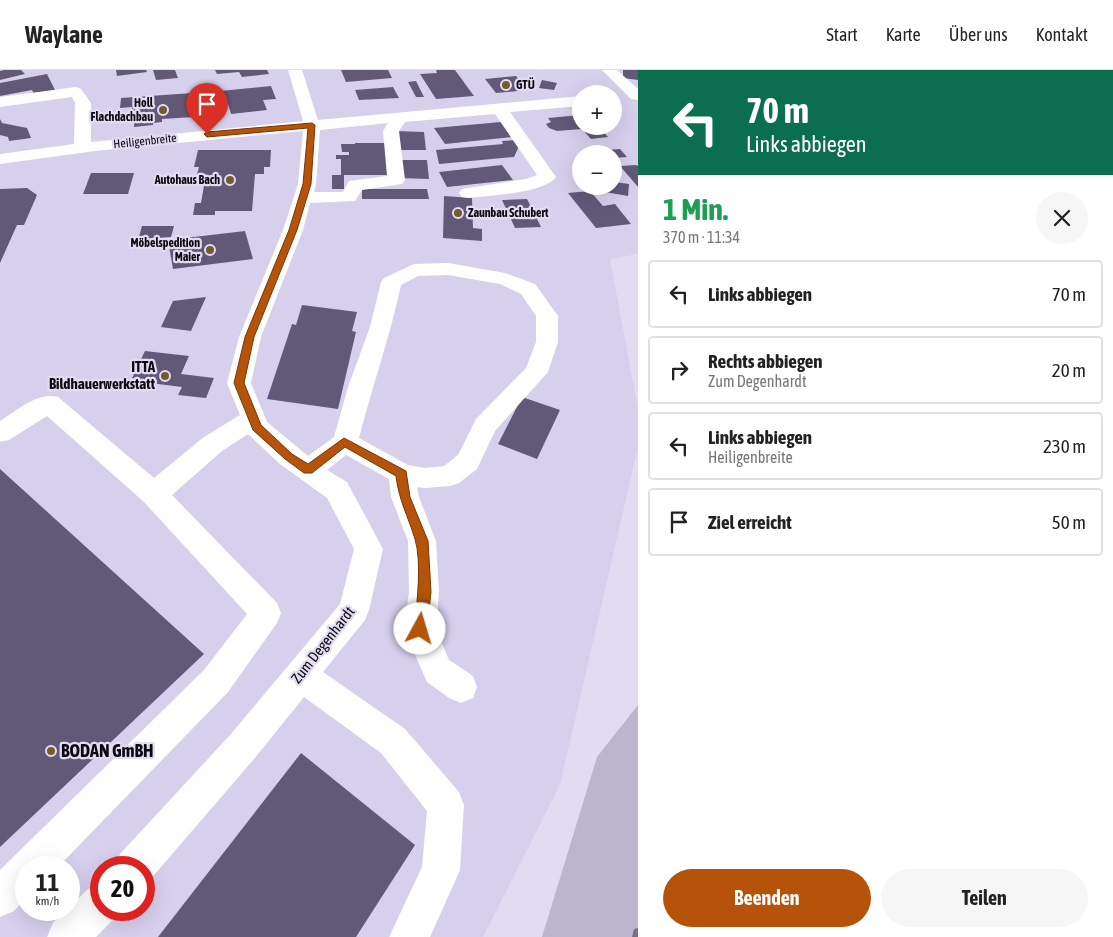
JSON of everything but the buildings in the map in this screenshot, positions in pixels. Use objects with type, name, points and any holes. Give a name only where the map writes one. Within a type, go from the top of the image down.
[{"type":"street","name":"Zum Degenhardt","points":[[145,856],[242,747],[354,610],[369,549],[337,490],[289,456],[256,427],[239,383],[250,337],[293,230],[307,184],[312,125],[295,70]]},
{"type":"street","points":[[609,70],[637,96]]},
{"type":"street","points":[[0,102],[76,92],[83,103],[82,148]]},
{"type":"street","points":[[622,97],[637,96]]},
{"type":"street","name":"Heiligenbreite","points":[[0,159],[82,148],[572,101]]},
{"type":"street","points":[[468,193],[530,184],[547,177],[499,108]]},
{"type":"street","points":[[303,198],[349,197],[355,185],[396,180],[391,131],[400,117]]},
{"type":"street","points":[[308,470],[344,442],[360,387],[381,327],[391,282],[414,270],[448,269],[505,279],[528,289],[547,316],[547,342],[536,372],[485,426],[468,462],[450,476],[425,478],[402,474],[344,442]]},
{"type":"street","points":[[0,433],[49,403],[154,494],[266,613],[216,681],[42,856]]},
{"type":"street","points":[[154,494],[213,444],[253,419]]},
{"type":"street","points":[[402,474],[405,497],[422,541],[424,592],[420,629],[438,671],[462,686]]},
{"type":"street","points":[[300,675],[392,741],[446,806],[441,870],[409,937]]},
{"type":"street","points":[[0,897],[15,882]]},
{"type":"street","points":[[63,936],[90,913]]},
{"type":"shaded area","points":[[0,70],[638,70],[638,254],[610,259],[638,408],[638,447],[560,785],[483,937],[0,937]]},
{"type":"shaded area","points":[[638,705],[638,937],[542,937],[597,757]]},
{"type":"waterway","points":[[637,937],[638,933]]},
{"type":"place","name":"GTÜ","points":[[506,85]]},
{"type":"place","name":"Holl Flachdachbau","points":[[163,110]]},
{"type":"place","name":"Autohaus Bach","points":[[230,180]]},
{"type":"place","name":"Zaunbau Schubert","points":[[458,213]]},
{"type":"place","name":"Möbelspedition Maier","points":[[210,250]]},
{"type":"place","name":"ITTA Bildhauerwerkstatt","points":[[165,376]]},
{"type":"place","name":"BODAN GmBH","points":[[51,751]]},
{"type":"route","points":[[207,134],[312,125],[307,184],[293,230],[250,337],[239,383],[256,427],[308,470],[344,442],[402,474],[405,497],[422,541],[424,592],[420,629]]}]
